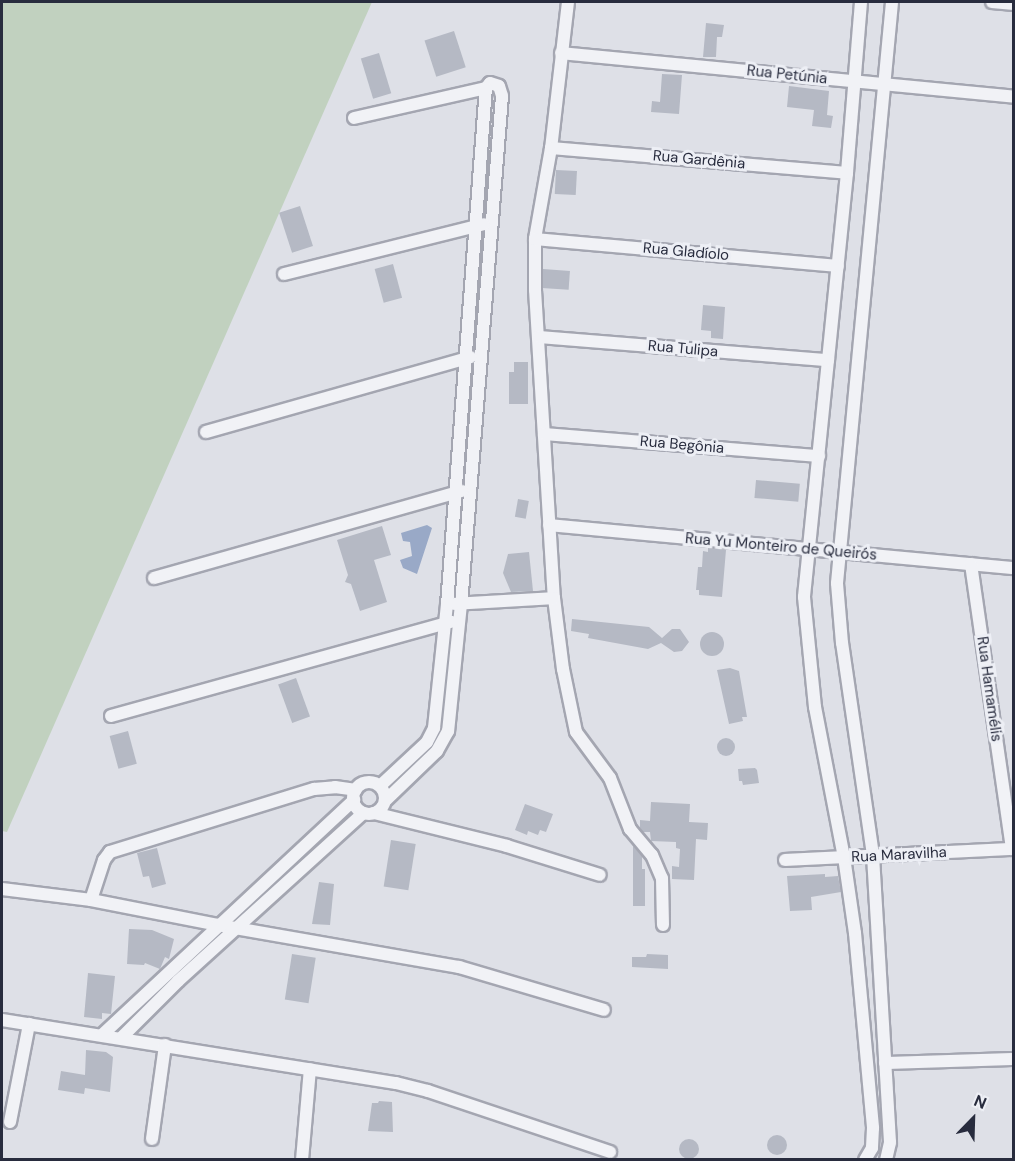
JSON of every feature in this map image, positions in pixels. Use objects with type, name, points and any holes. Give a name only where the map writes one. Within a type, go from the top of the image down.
[{"type":"street","points":[[568,2],[551,148],[535,239],[554,598],[562,669],[576,732],[610,778],[630,829],[652,855],[662,878],[663,925]]},
{"type":"street","points":[[861,2],[847,173],[804,597],[806,639],[815,707],[844,857],[855,933],[873,1128],[872,1148],[867,1159]]},
{"type":"street","points":[[886,1160],[890,1142],[873,855],[842,643],[837,583],[838,553],[892,2]]},
{"type":"street","points":[[992,2],[1014,4]]},
{"type":"street","name":"Rua Petúnia","points":[[561,53],[1014,98]]},
{"type":"street","points":[[122,1037],[178,981],[385,801],[437,751],[447,736],[461,604],[503,101],[501,90],[496,84],[489,84],[486,88],[354,118]]},
{"type":"street","points":[[380,786],[427,742],[433,732],[447,605],[486,88]]},
{"type":"street","name":"Rua Gardênia","points":[[551,148],[847,173]]},
{"type":"street","points":[[284,274],[476,225],[492,224]]},
{"type":"street","name":"Rua Gladíolo","points":[[535,239],[838,266]]},
{"type":"street","name":"Rua Tulipa","points":[[539,337],[828,360]]},
{"type":"street","points":[[206,432],[482,353]]},
{"type":"street","name":"Rua Begônia","points":[[544,434],[819,456]]},
{"type":"street","points":[[154,578],[455,492],[471,490]]},
{"type":"street","name":"Rua Yu Monteiro de Queirós","points":[[549,525],[1014,568]]},
{"type":"street","name":"Rua Hamamélis","points":[[971,564],[1013,849]]},
{"type":"street","points":[[447,605],[554,598]]},
{"type":"street","points":[[111,716],[459,620]]},
{"type":"street","points":[[102,1035],[355,795],[364,783],[380,786]]},
{"type":"street","points":[[380,786],[385,801]]},
{"type":"street","points":[[90,900],[104,860],[110,852],[314,789],[335,787],[355,795],[369,813],[507,846],[600,875]]},
{"type":"street","name":"Rua Maravilha","points":[[785,860],[1013,849]]},
{"type":"street","points":[[2,889],[90,900],[218,926],[459,967],[604,1010]]},
{"type":"street","points":[[855,933],[876,932]]},
{"type":"street","points":[[2,1020],[122,1037],[428,1091],[610,1152]]},
{"type":"street","points":[[10,1122],[29,1024]]},
{"type":"street","points":[[153,1139],[165,1045]]},
{"type":"street","points":[[885,1063],[1014,1059]]},
{"type":"street","points":[[302,1160],[310,1069]]},
{"type":"green space","points":[[2,2],[372,2],[7,832],[2,831]]},
{"type":"water","points":[[427,525],[432,528],[417,574],[403,568],[400,560],[412,556],[410,542],[403,541],[401,533]]},
{"type":"building","points":[[706,23],[724,25],[722,37],[717,37],[716,57],[703,57]]},
{"type":"building","points":[[454,31],[466,67],[436,77],[425,41]]},
{"type":"building","points":[[379,53],[391,93],[373,99],[361,59]]},
{"type":"building","points":[[662,74],[682,75],[679,114],[651,112],[652,101],[660,102]]},
{"type":"building","points":[[789,86],[829,91],[827,115],[833,116],[831,128],[812,126],[814,110],[787,107]]},
{"type":"building","points":[[556,170],[577,171],[576,195],[555,194]]},
{"type":"building","points":[[300,206],[313,246],[292,253],[279,213]]},
{"type":"building","points":[[393,264],[402,298],[384,303],[375,269]]},
{"type":"building","points":[[543,269],[570,271],[569,290],[542,288]]},
{"type":"building","points":[[703,305],[725,307],[723,339],[711,338],[711,331],[701,330]]},
{"type":"building","points":[[514,362],[528,362],[528,404],[509,404],[509,372],[514,372]]},
{"type":"building","points":[[756,480],[800,484],[798,502],[754,498]]},
{"type":"building","points":[[518,499],[529,501],[526,519],[515,517]]},
{"type":"building","points":[[382,526],[391,555],[374,560],[387,602],[360,611],[351,584],[345,582],[348,575],[337,540]]},
{"type":"building","points":[[708,548],[726,550],[722,597],[699,595],[699,590],[696,590],[698,567],[702,567],[703,551],[708,552]]},
{"type":"building","points":[[529,552],[533,591],[511,592],[503,573],[508,554]]},
{"type":"building","points":[[572,619],[649,627],[662,638],[672,629],[680,629],[689,642],[682,651],[674,652],[661,643],[648,649],[588,638],[589,634],[571,631]]},
{"type":"building","points":[[712,632],[717,633],[723,639],[723,649],[717,655],[712,656],[707,655],[701,649],[700,644],[701,639],[707,633]]},
{"type":"building","points":[[730,668],[739,671],[747,717],[742,717],[743,721],[729,724],[717,670]]},
{"type":"building","points":[[296,678],[310,717],[292,723],[278,684]]},
{"type":"building","points":[[128,731],[137,764],[118,769],[110,736]]},
{"type":"building","points":[[726,738],[732,741],[735,747],[732,753],[726,756],[720,753],[717,747],[720,741]]},
{"type":"building","points":[[755,768],[759,783],[743,785],[742,781],[739,781],[738,769]]},
{"type":"building","points":[[651,802],[690,804],[689,822],[708,823],[707,840],[696,839],[694,880],[672,879],[672,866],[679,867],[680,849],[676,848],[676,842],[651,841],[650,832],[643,832],[640,828],[640,820],[650,821]]},
{"type":"building","points":[[525,804],[553,814],[546,832],[540,830],[538,835],[528,831],[527,835],[515,830]]},
{"type":"building","points":[[391,840],[416,844],[408,890],[384,886]]},
{"type":"building","points":[[633,846],[642,856],[642,869],[645,869],[645,906],[633,906]]},
{"type":"building","points":[[157,848],[166,884],[152,888],[149,876],[143,877],[137,853]]},
{"type":"building","points":[[825,874],[825,877],[838,876],[841,892],[811,897],[812,910],[790,911],[787,876]]},
{"type":"building","points":[[319,882],[334,884],[330,925],[312,924]]},
{"type":"building","points":[[129,929],[152,930],[174,939],[169,959],[165,957],[160,969],[145,963],[144,965],[127,964]]},
{"type":"building","points":[[292,954],[316,958],[309,1003],[285,999]]},
{"type":"building","points":[[647,954],[668,955],[668,969],[632,967],[632,957],[646,957]]},
{"type":"building","points":[[88,973],[115,976],[111,1014],[102,1013],[102,1019],[84,1017]]},
{"type":"building","points":[[86,1050],[106,1052],[113,1057],[110,1092],[85,1088],[84,1094],[58,1090],[61,1071],[85,1075]]},
{"type":"building","points":[[392,1102],[393,1132],[368,1131],[372,1103]]},
{"type":"building","points":[[773,1135],[781,1135],[787,1141],[787,1149],[781,1155],[773,1155],[767,1149],[767,1141]]},
{"type":"building","points":[[689,1139],[696,1142],[699,1149],[696,1156],[689,1159],[682,1156],[679,1149],[682,1142]]}]
